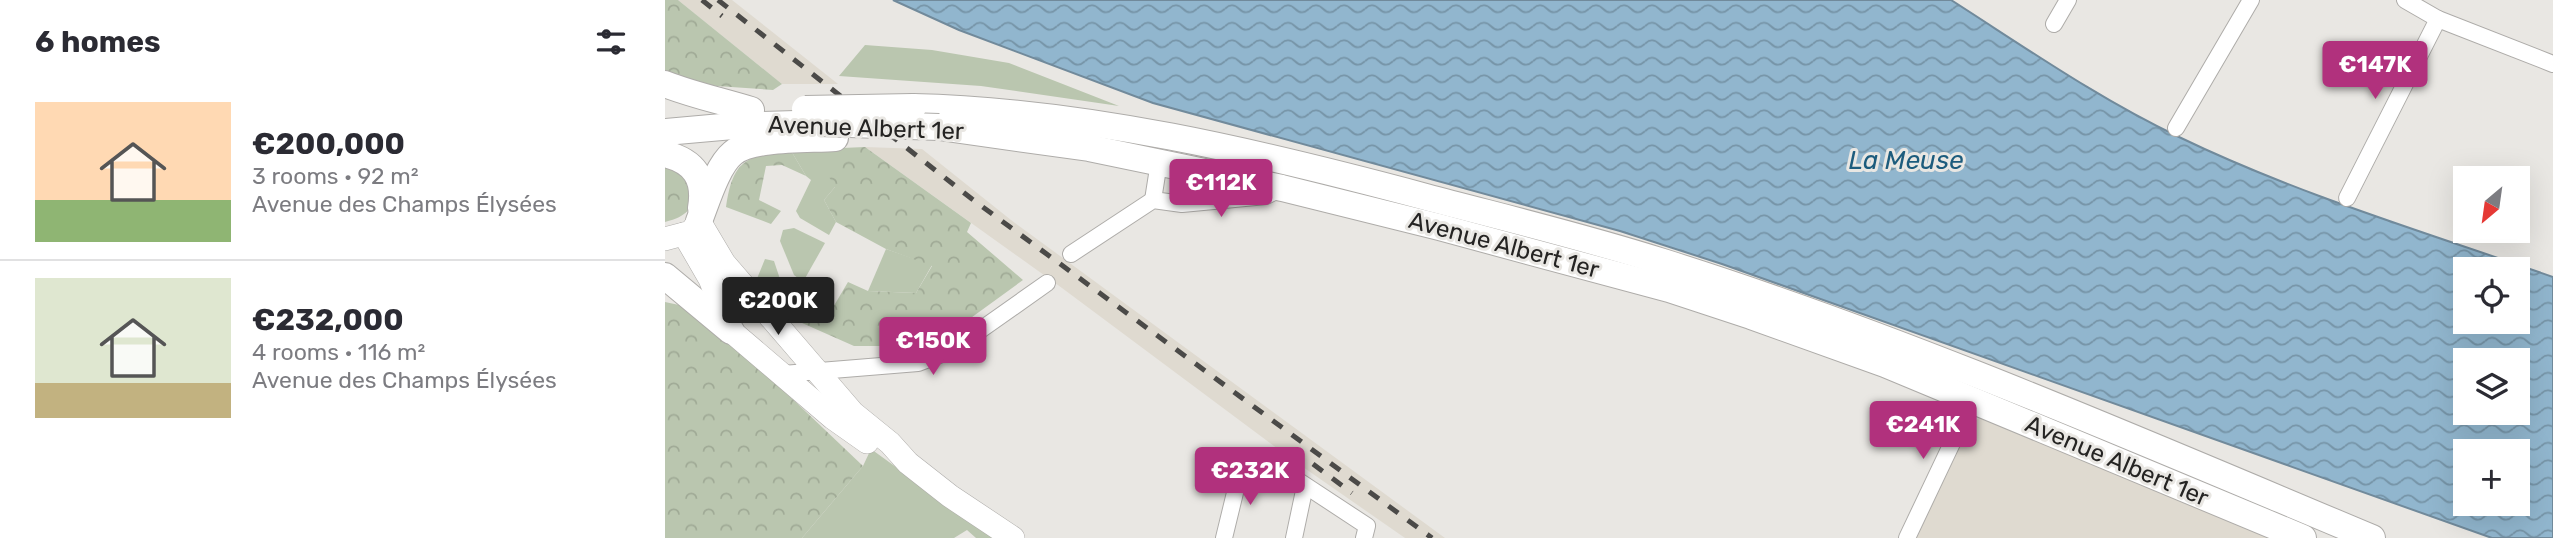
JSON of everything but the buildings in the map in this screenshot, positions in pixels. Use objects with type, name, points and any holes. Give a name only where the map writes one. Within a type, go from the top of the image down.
[{"type":"main road","points":[[665,84],[690,94],[719,99],[751,110],[820,123]]},
{"type":"main road","name":"Avenue Albert 1er","points":[[820,123],[912,107],[992,109],[1058,117],[1191,142],[1388,187],[1660,261],[1885,339],[2083,416],[2372,538]]},
{"type":"main road","points":[[665,118],[751,110]]},
{"type":"main road","points":[[683,231],[733,153],[820,123]]},
{"type":"main road","name":"Avenue Albert 1er","points":[[665,132],[733,125],[820,123],[1020,138],[1089,148],[1282,188],[1669,289],[1751,316],[1885,364],[2303,538]]},
{"type":"main road","points":[[1159,162],[1191,142]]},
{"type":"main road","points":[[665,154],[685,161],[696,170],[703,197],[683,231]]},
{"type":"main road","points":[[665,276],[741,339]]},
{"type":"main road","points":[[665,297],[692,296]]},
{"type":"main road","points":[[1972,401],[1991,379]]},
{"type":"main road","points":[[2056,436],[2083,416]]},
{"type":"street","points":[[2054,24],[2068,0]]},
{"type":"street","points":[[2176,128],[2251,0]]},
{"type":"street","points":[[2405,0],[2438,19],[2553,64]]},
{"type":"street","points":[[2347,198],[2438,19]]},
{"type":"street","points":[[1153,200],[1159,162]]},
{"type":"street","points":[[1071,254],[1153,200],[1182,204],[1266,196],[1282,188]]},
{"type":"street","points":[[683,231],[724,264],[853,413],[890,443],[908,463],[950,496],[1013,538]]},
{"type":"street","points":[[683,231],[741,339],[834,418],[888,457],[908,463]]},
{"type":"street","points":[[783,374],[918,363],[952,350],[1047,283]]},
{"type":"street","points":[[741,339],[765,311]]},
{"type":"street","points":[[1907,538],[1972,401]]},
{"type":"street","points":[[1224,538],[1241,468],[1294,478],[1367,526],[1364,538]]},
{"type":"street","points":[[1294,538],[1305,486]]},
{"type":"shaded area","points":[[678,0],[732,0],[838,84],[782,84]]},
{"type":"shaded area","points":[[865,147],[922,149],[1011,220],[1445,538],[1405,538],[1290,458],[1062,288]]},
{"type":"shaded area","points":[[1985,414],[2277,538],[1915,538],[1970,424]]},
{"type":"green space","points":[[665,0],[678,0],[782,84],[773,90],[702,85],[665,70]]},
{"type":"green space","points":[[865,45],[932,50],[1009,63],[1119,106],[981,86],[839,76]]},
{"type":"green space","points":[[865,147],[971,223],[967,232],[1023,280],[957,328],[908,346],[854,346],[793,319],[773,301],[789,290],[832,309],[848,282],[868,291],[916,293],[932,266],[886,249],[836,222],[824,200],[835,187],[826,172],[842,148]]},
{"type":"green space","points":[[842,148],[835,187],[824,200],[836,222],[829,235],[800,218],[796,211],[811,180],[790,149]]},
{"type":"green space","points":[[790,149],[806,176],[782,165],[766,166],[759,200],[781,211],[771,224],[726,207],[733,179],[744,163],[752,158]]},
{"type":"green space","points":[[665,162],[696,187],[687,211],[665,222]]},
{"type":"green space","points":[[794,228],[825,243],[803,282],[794,275],[780,241],[783,230]]},
{"type":"green space","points":[[886,249],[932,265],[916,293],[868,291]]},
{"type":"green space","points":[[765,259],[774,261],[780,279],[792,287],[773,301],[762,293],[756,281]]},
{"type":"green space","points":[[665,302],[698,309],[863,466],[802,538],[665,538]]},
{"type":"green space","points":[[871,449],[994,538],[976,538],[967,530],[954,538],[802,538],[863,466]]},
{"type":"water","name":"La Meuse","points":[[893,0],[1951,0],[2091,90],[2179,137],[2317,195],[2494,257],[2453,257],[2453,334],[2530,334],[2530,269],[2553,277],[2553,538],[2492,538],[1722,264],[1620,231],[1153,103],[959,30]]},
{"type":"railway","points":[[702,0],[722,16]]},
{"type":"railway","points":[[718,0],[972,199],[1432,538]]},
{"type":"railway","points":[[1313,464],[1352,493]]}]
